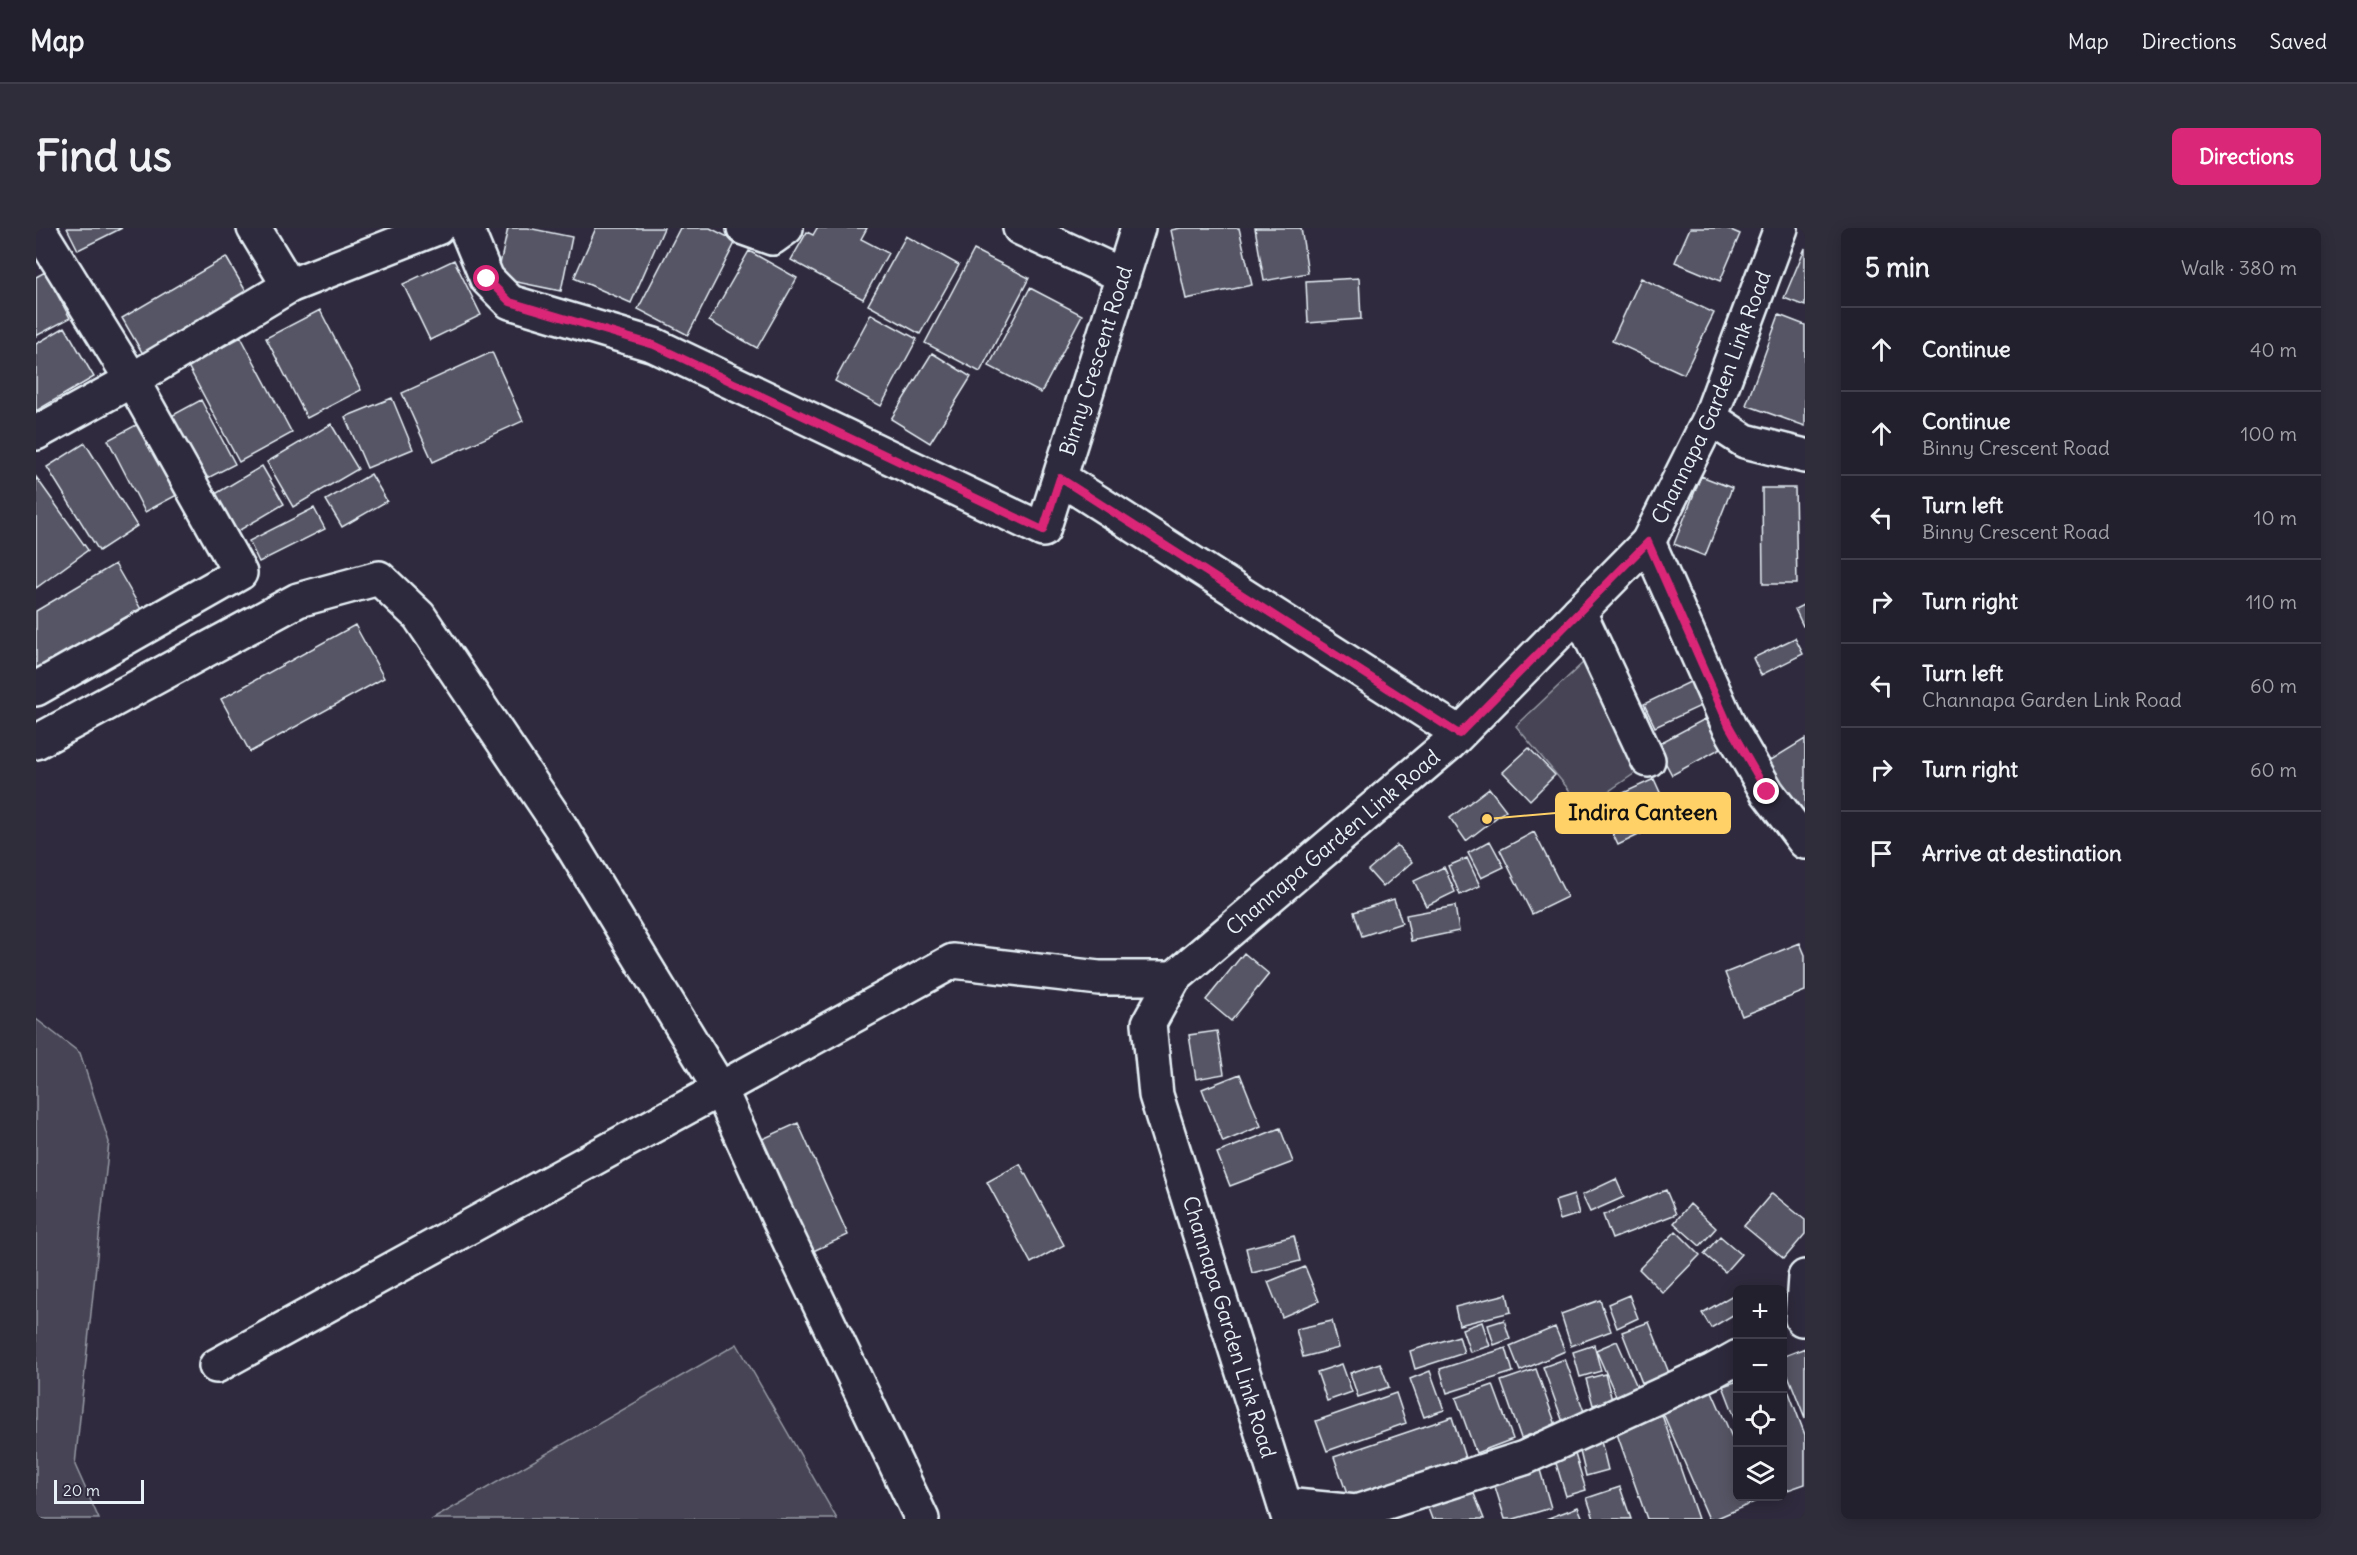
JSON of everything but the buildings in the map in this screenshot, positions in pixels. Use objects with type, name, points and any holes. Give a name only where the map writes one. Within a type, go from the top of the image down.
[{"type":"street","points":[[36,689],[240,573],[132,380],[38,228]]},
{"type":"street","points":[[254,228],[289,286]]},
{"type":"street","points":[[36,433],[132,380],[289,286],[437,228]]},
{"type":"street","name":"Binny Crescent Road","points":[[466,228],[487,279],[510,302],[654,345],[1043,530],[1138,228]]},
{"type":"street","points":[[744,228],[772,238],[786,228]]},
{"type":"street","points":[[1020,228],[1122,274]]},
{"type":"street","name":"Channapa Garden Link Road","points":[[1287,1512],[1156,1095],[1149,1023],[1174,978],[1459,734],[1648,542],[1710,418],[1781,228]]},
{"type":"street","points":[[1710,418],[1745,441],[1805,456]]},
{"type":"street","points":[[1060,478],[1459,734]]},
{"type":"street","points":[[1648,542],[1729,726],[1767,792],[1805,842]]},
{"type":"street","points":[[36,742],[298,600],[379,578],[419,616],[554,816],[720,1089],[922,1519]]},
{"type":"street","points":[[1579,612],[1648,760]]},
{"type":"street","points":[[216,1365],[953,961],[1099,978],[1174,978]]},
{"type":"street","points":[[1796,1322],[1805,1277]]},
{"type":"street","points":[[1287,1512],[1356,1512],[1524,1458],[1713,1371],[1733,1359]]},
{"type":"shaded area","points":[[1586,660],[1641,769],[1584,808],[1516,726]]},
{"type":"shaded area","points":[[36,1019],[80,1053],[109,1142],[75,1465],[99,1519],[36,1519]]},
{"type":"shaded area","points":[[737,1344],[837,1519],[433,1519]]},
{"type":"place","name":"Indira Canteen","points":[[1487,819]]},
{"type":"route","points":[[487,279],[510,302],[654,345],[1043,530],[1060,478],[1459,734],[1648,542],[1729,726],[1767,792]]}]
